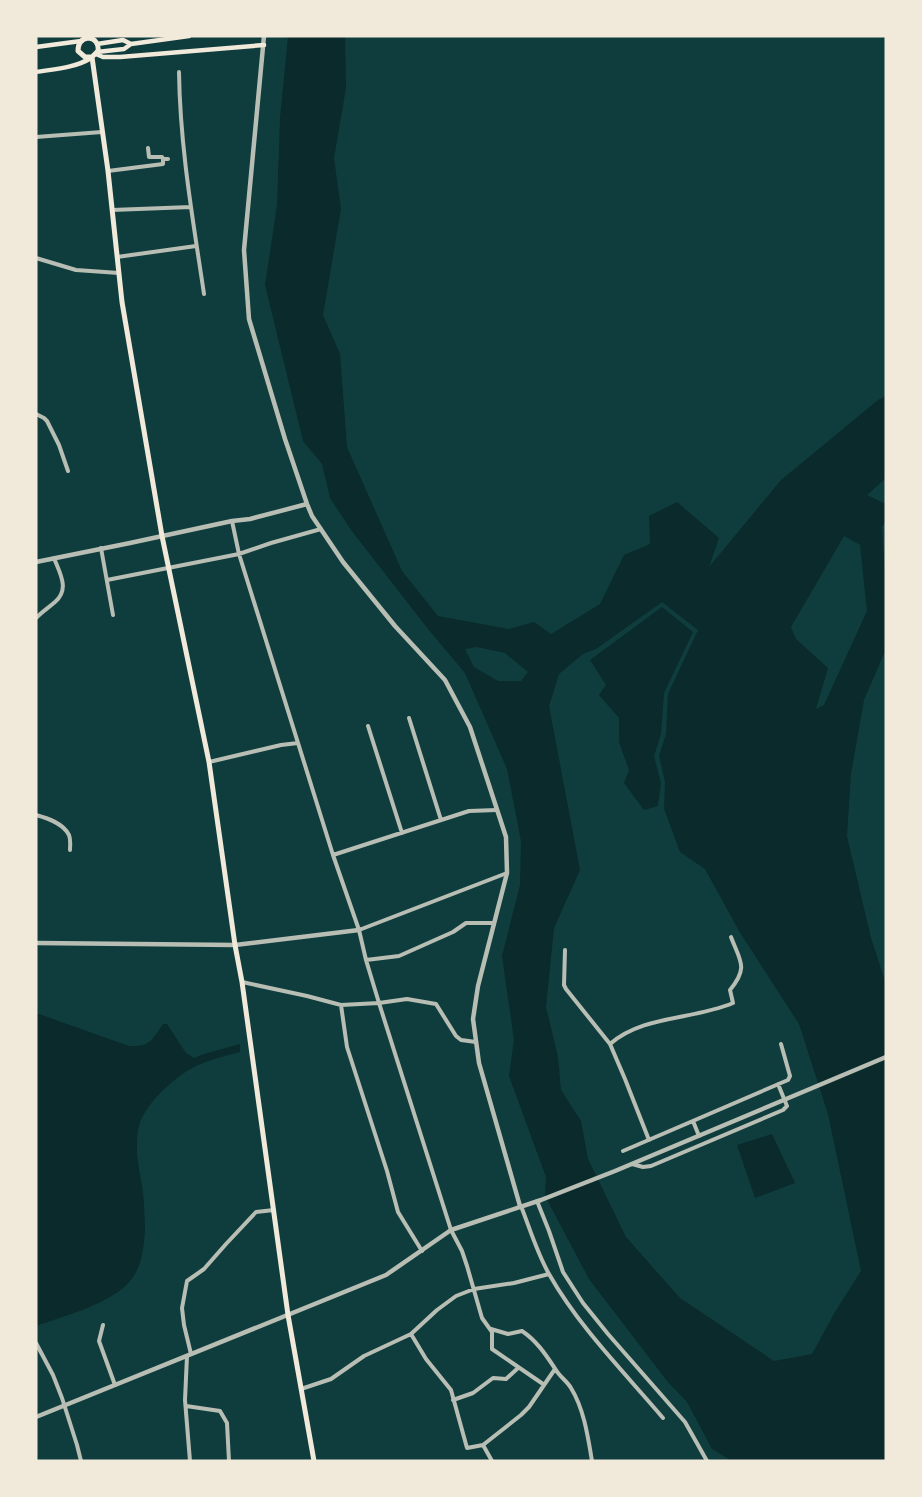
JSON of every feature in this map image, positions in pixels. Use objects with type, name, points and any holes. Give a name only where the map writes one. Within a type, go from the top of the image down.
[{"type":"main road","points":[[81,41],[78,47],[80,54],[85,57],[123,49],[131,44],[189,36]]},
{"type":"main road","points":[[36,47],[81,41],[88,37],[97,40],[123,40],[131,44]]},
{"type":"main road","points":[[36,72],[87,60],[98,48],[97,40]]},
{"type":"main road","points":[[94,55],[120,57],[264,45]]},
{"type":"main road","points":[[94,55],[122,302],[162,536],[209,762],[288,1315],[314,1461]]},
{"type":"street","points":[[264,36],[244,250],[249,319],[307,504],[343,562],[395,626],[445,680],[470,727],[506,837],[507,873],[478,986],[473,1019],[479,1063],[520,1206],[549,1274],[587,1328],[663,1418]]},
{"type":"street","points":[[179,72],[185,172],[204,294]]},
{"type":"street","points":[[36,137],[102,132]]},
{"type":"street","points":[[108,171],[163,164],[165,159],[162,157],[149,157],[148,148]]},
{"type":"street","points":[[111,210],[191,207]]},
{"type":"street","points":[[117,257],[196,246]]},
{"type":"street","points":[[36,258],[70,269],[119,273]]},
{"type":"street","points":[[36,414],[46,421],[59,445],[68,471]]},
{"type":"street","points":[[36,562],[250,519],[307,504]]},
{"type":"street","points":[[232,521],[239,554],[333,855],[359,930],[379,1003],[451,1230],[462,1251],[482,1318],[491,1329],[508,1334],[525,1333],[545,1353],[576,1397],[592,1461]]},
{"type":"street","points":[[107,580],[239,554],[321,529]]},
{"type":"street","points":[[101,548],[113,615]]},
{"type":"street","points":[[36,618],[58,600],[63,590],[63,581],[54,558]]},
{"type":"street","points":[[408,718],[441,820]]},
{"type":"street","points":[[368,726],[402,833]]},
{"type":"street","points":[[209,762],[298,743]]},
{"type":"street","points":[[333,855],[469,811],[497,810]]},
{"type":"street","points":[[36,815],[49,818],[66,831],[69,836],[70,850]]},
{"type":"street","points":[[36,943],[235,945],[359,930],[507,873]]},
{"type":"street","points":[[366,960],[399,956],[453,932],[466,923],[494,923]]},
{"type":"street","points":[[610,1044],[623,1034],[653,1023],[733,1003],[730,990],[738,980],[741,960],[730,937]]},
{"type":"street","points":[[566,950],[564,985],[610,1044],[649,1140]]},
{"type":"street","points":[[242,982],[341,1005],[407,999],[436,1004],[456,1036],[461,1040],[476,1042]]},
{"type":"street","points":[[341,1005],[347,1047],[387,1171],[395,1205],[422,1251]]},
{"type":"street","points":[[623,1151],[788,1080],[790,1076],[781,1044]]},
{"type":"street","points":[[36,1417],[387,1275],[451,1230],[615,1171],[886,1057]]},
{"type":"street","points":[[631,1164],[651,1166],[783,1110],[787,1106],[778,1084]]},
{"type":"street","points":[[693,1121],[699,1136]]},
{"type":"street","points":[[539,1200],[563,1272],[578,1296],[685,1422],[707,1461]]},
{"type":"street","points":[[190,1461],[186,1406],[189,1355],[182,1308],[187,1281],[204,1269],[256,1212],[274,1210]]},
{"type":"street","points":[[301,1389],[327,1381],[364,1356],[411,1334],[452,1299],[474,1288],[514,1283],[549,1274]]},
{"type":"street","points":[[103,1324],[99,1341],[115,1385]]},
{"type":"street","points":[[491,1329],[492,1349],[543,1384]]},
{"type":"street","points":[[411,1334],[426,1359],[451,1390],[467,1448],[483,1445],[521,1415],[555,1369]]},
{"type":"street","points":[[36,1343],[54,1375],[81,1461]]},
{"type":"street","points":[[453,1400],[473,1393],[493,1378],[506,1379],[518,1368]]},
{"type":"street","points":[[186,1406],[220,1411],[227,1423],[229,1461]]},
{"type":"street","points":[[483,1445],[492,1461]]},
{"type":"water","points":[[288,36],[345,36],[346,88],[334,158],[341,209],[323,315],[340,354],[347,447],[402,571],[438,616],[509,629],[534,622],[551,634],[600,604],[624,555],[650,544],[649,516],[677,502],[719,538],[709,567],[781,480],[878,400],[886,396],[886,478],[867,495],[886,504],[886,520],[882,527],[886,587],[886,649],[864,700],[851,774],[847,836],[871,938],[886,984],[886,1461],[732,1461],[712,1449],[687,1402],[667,1381],[589,1279],[545,1196],[546,1177],[509,1076],[514,1040],[502,956],[520,885],[521,841],[507,769],[465,673],[351,530],[330,498],[322,464],[303,441],[265,285],[277,205],[280,118]],"holes":[[[844,536],[860,545],[867,611],[824,705],[816,709],[828,668],[796,639],[791,627]],[[662,602],[698,630],[668,694],[666,734],[659,756],[665,782],[664,809],[680,852],[705,869],[739,931],[799,1024],[828,1114],[861,1271],[812,1354],[774,1361],[680,1298],[626,1237],[588,1159],[581,1121],[561,1090],[558,1057],[546,1007],[554,928],[580,870],[549,706],[559,674],[583,654],[596,649]],[[477,647],[505,653],[528,672],[521,681],[498,681],[474,667],[465,649]]]},
{"type":"water","points":[[662,607],[693,632],[664,693],[661,734],[654,756],[661,783],[658,806],[644,810],[624,783],[629,770],[619,742],[619,718],[599,695],[606,685],[590,660]]},
{"type":"water","points":[[36,1013],[129,1046],[146,1044],[163,1024],[167,1024],[186,1053],[194,1058],[240,1044],[240,1052],[204,1063],[184,1073],[160,1094],[141,1120],[137,1149],[143,1192],[145,1236],[140,1263],[130,1281],[122,1289],[99,1303],[36,1326]]},
{"type":"water","points":[[772,1134],[795,1183],[755,1198],[737,1145]]}]
